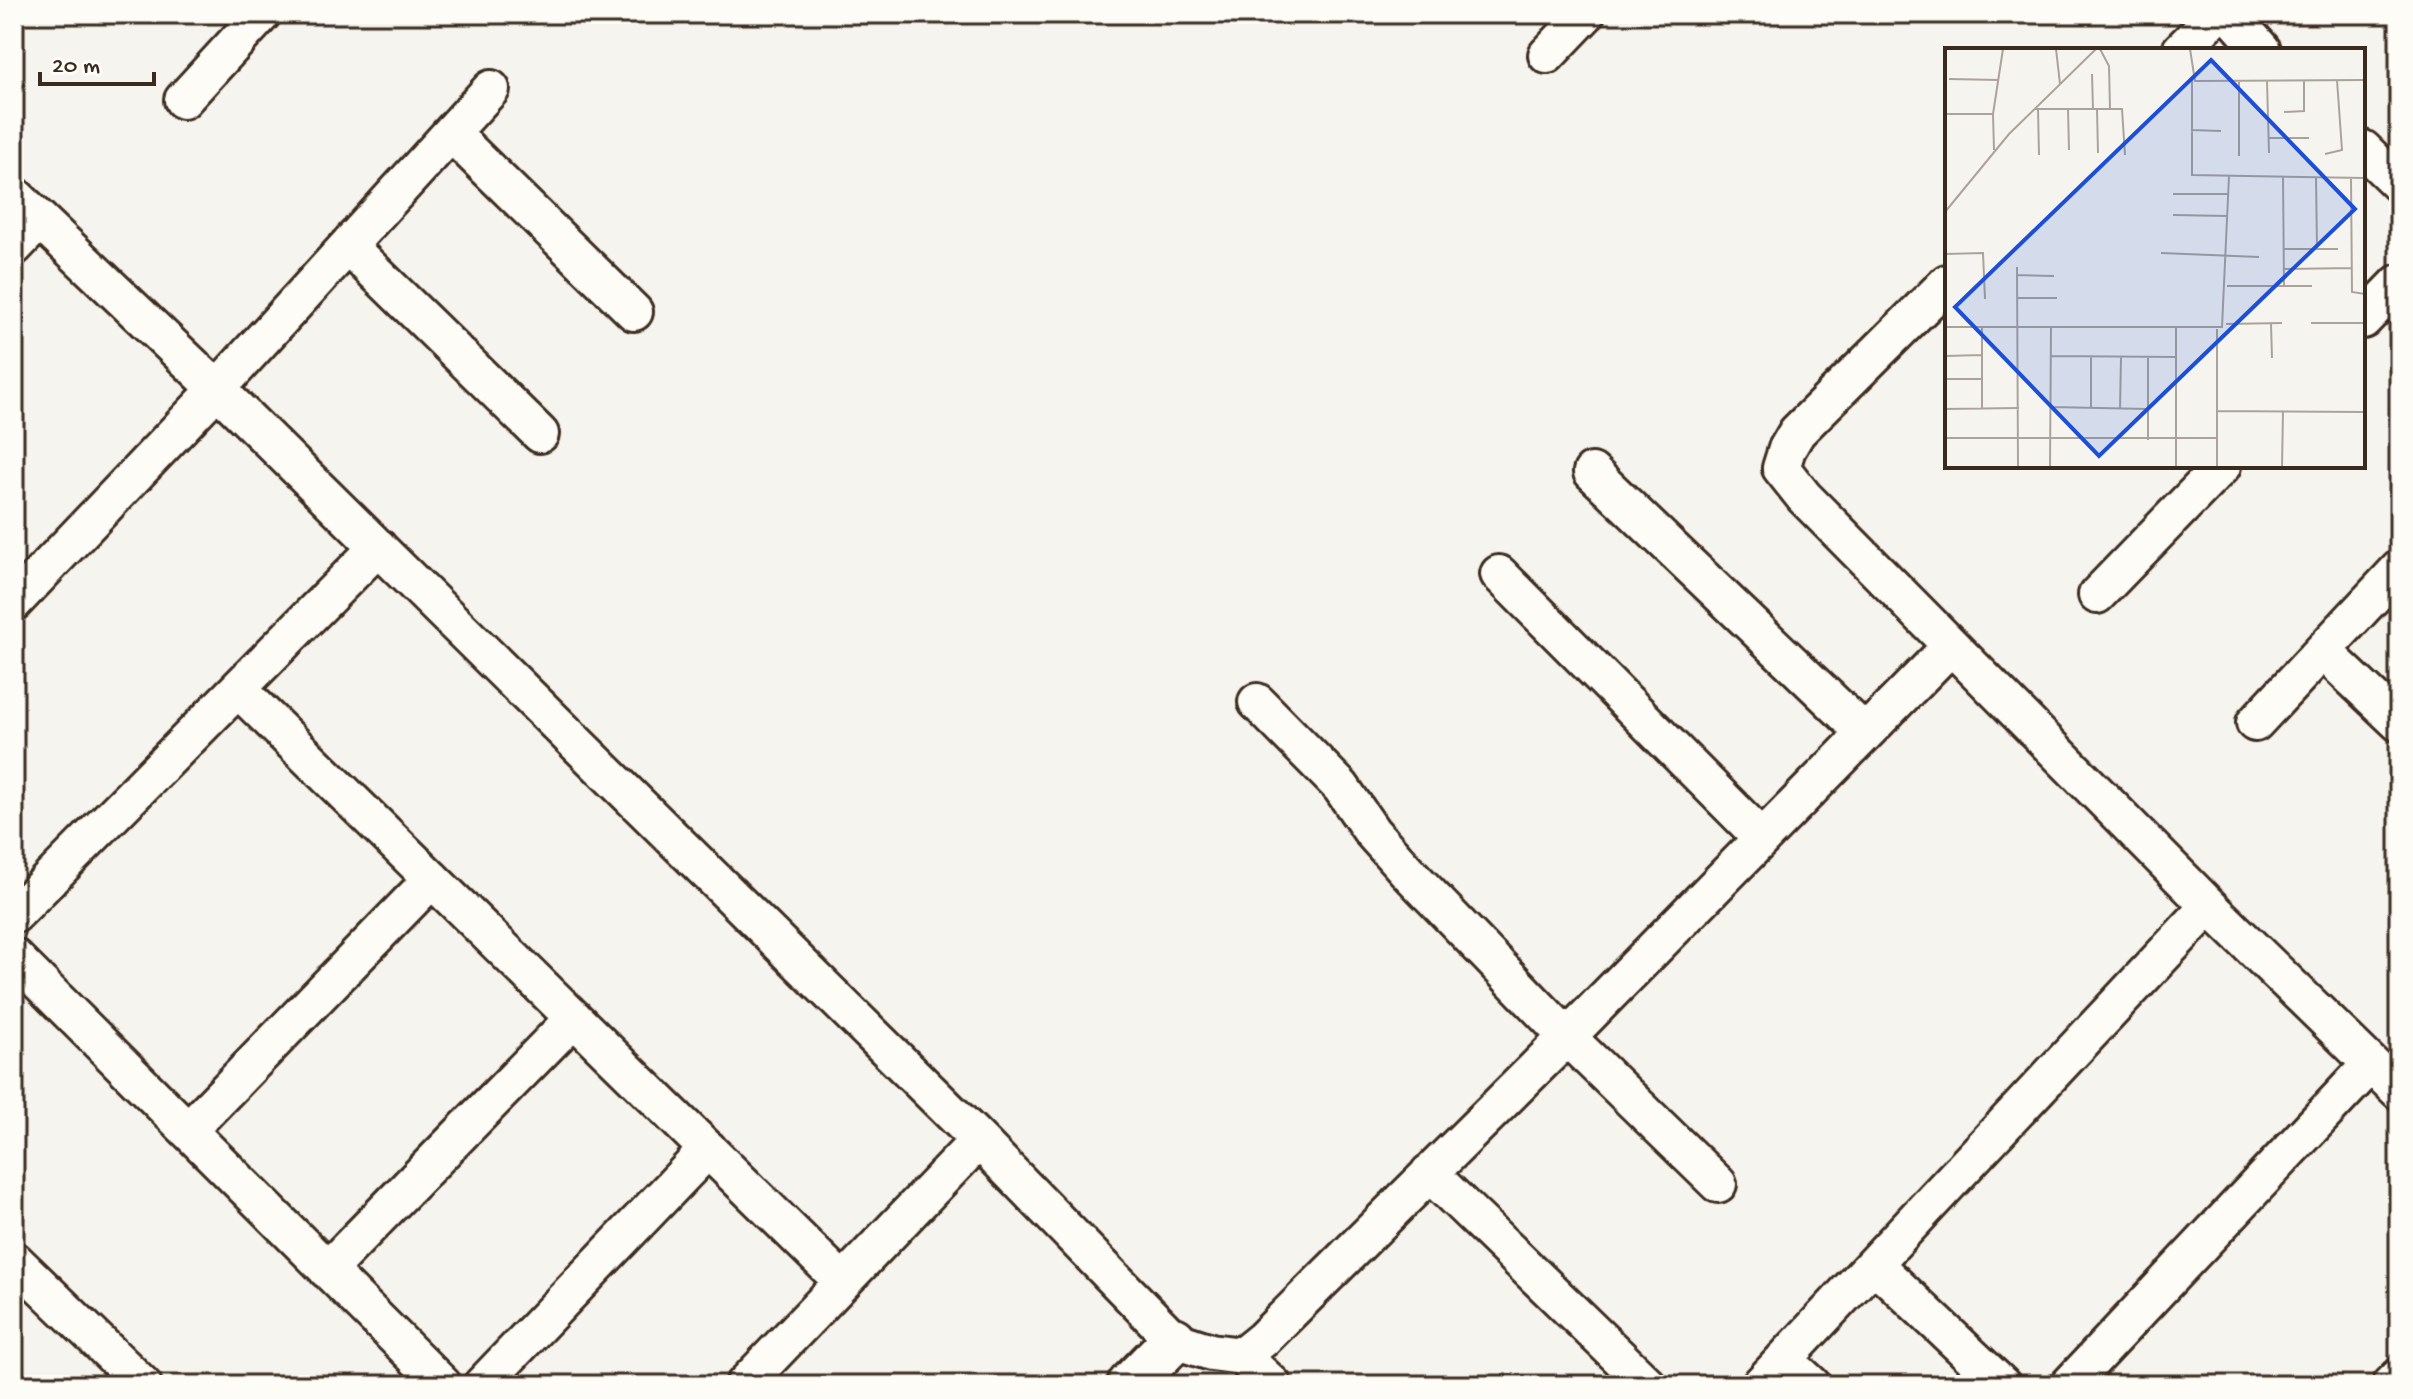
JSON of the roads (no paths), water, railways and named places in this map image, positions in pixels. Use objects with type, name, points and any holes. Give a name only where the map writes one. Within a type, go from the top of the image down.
[{"type":"street","points":[[183,100],[262,14]]},
{"type":"street","points":[[1547,55],[1586,14]]},
{"type":"street","points":[[2183,48],[2217,14]]},
{"type":"street","points":[[2230,14],[2260,48]]},
{"type":"street","points":[[14,602],[217,389],[491,89]]},
{"type":"street","points":[[451,133],[634,312]]},
{"type":"street","points":[[2365,151],[2399,184]]},
{"type":"street","points":[[14,195],[217,389],[979,1140],[1174,1340],[1211,1352],[1242,1356],[1273,1385]]},
{"type":"street","points":[[14,247],[40,220]]},
{"type":"street","points":[[348,246],[540,434]]},
{"type":"street","points":[[2365,318],[2399,283]]},
{"type":"street","points":[[1945,285],[1797,432],[1781,468],[1804,497],[1951,646],[2209,906],[2399,1091]]},
{"type":"street","points":[[2097,595],[2220,468]]},
{"type":"street","points":[[1592,472],[1865,733]]},
{"type":"street","points":[[14,915],[378,547]]},
{"type":"street","points":[[2255,723],[2399,569]]},
{"type":"street","points":[[1499,574],[1762,838]]},
{"type":"street","points":[[1242,1356],[1263,1339],[1567,1037],[1951,646]]},
{"type":"street","points":[[2323,651],[2399,723]]},
{"type":"street","points":[[238,689],[843,1282]]},
{"type":"street","points":[[1257,702],[1341,787],[1372,832],[1406,870],[1567,1037],[1718,1184]]},
{"type":"street","points":[[189,1129],[432,879]]},
{"type":"street","points":[[1760,1385],[2209,906]]},
{"type":"street","points":[[14,957],[443,1385]]},
{"type":"street","points":[[327,1270],[574,1018]]},
{"type":"street","points":[[2069,1385],[2371,1064]]},
{"type":"street","points":[[744,1385],[979,1140]]},
{"type":"street","points":[[482,1385],[708,1149]]},
{"type":"street","points":[[1429,1173],[1648,1385]]},
{"type":"street","points":[[14,1260],[143,1385]]},
{"type":"street","points":[[1874,1264],[2002,1385]]},
{"type":"street","points":[[1130,1385],[1174,1340]]},
{"type":"street","points":[[1784,1359],[1812,1385]]},
{"type":"street","points":[[2391,1385],[2399,1377]]}]
